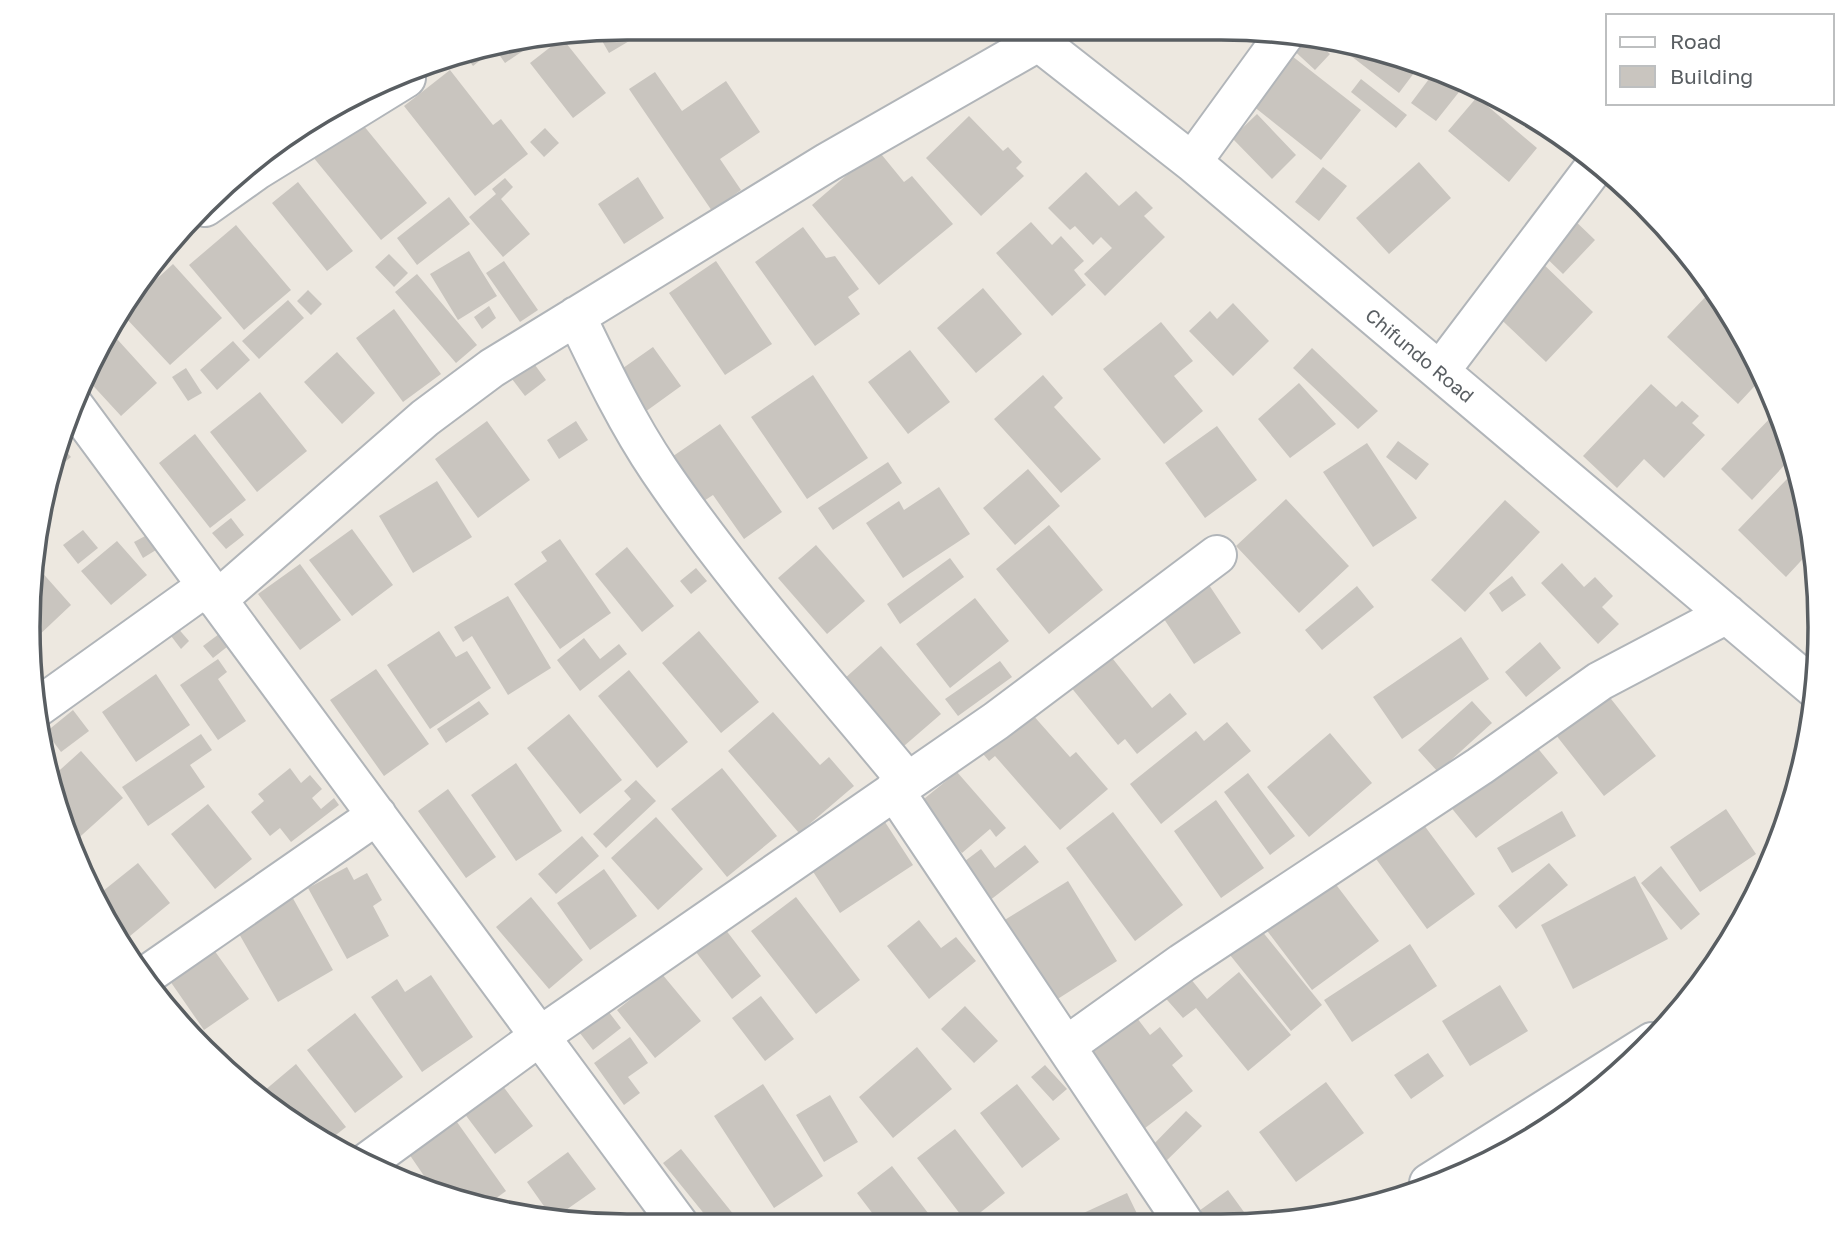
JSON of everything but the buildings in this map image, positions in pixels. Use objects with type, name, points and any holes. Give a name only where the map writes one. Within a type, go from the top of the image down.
[{"type":"street","points":[[45,702],[212,593],[425,418],[492,368],[1021,40]]},
{"type":"street","name":"Chifundo Road","points":[[1035,40],[1192,162],[1805,680]]},
{"type":"street","points":[[1192,162],[1278,43]]},
{"type":"street","points":[[265,165],[374,98]]},
{"type":"street","points":[[1440,372],[1591,172]]},
{"type":"street","points":[[576,316],[621,408],[659,470],[900,786],[1066,1046],[1178,1214]]},
{"type":"street","points":[[80,414],[671,1214]]},
{"type":"street","points":[[375,1157],[540,1036],[996,721],[1217,555]]},
{"type":"street","points":[[1066,1046],[1182,962],[1480,766],[1600,681],[1727,614]]},
{"type":"street","points":[[152,971],[377,815]]},
{"type":"street","points":[[1465,1161],[1599,1076]]}]
